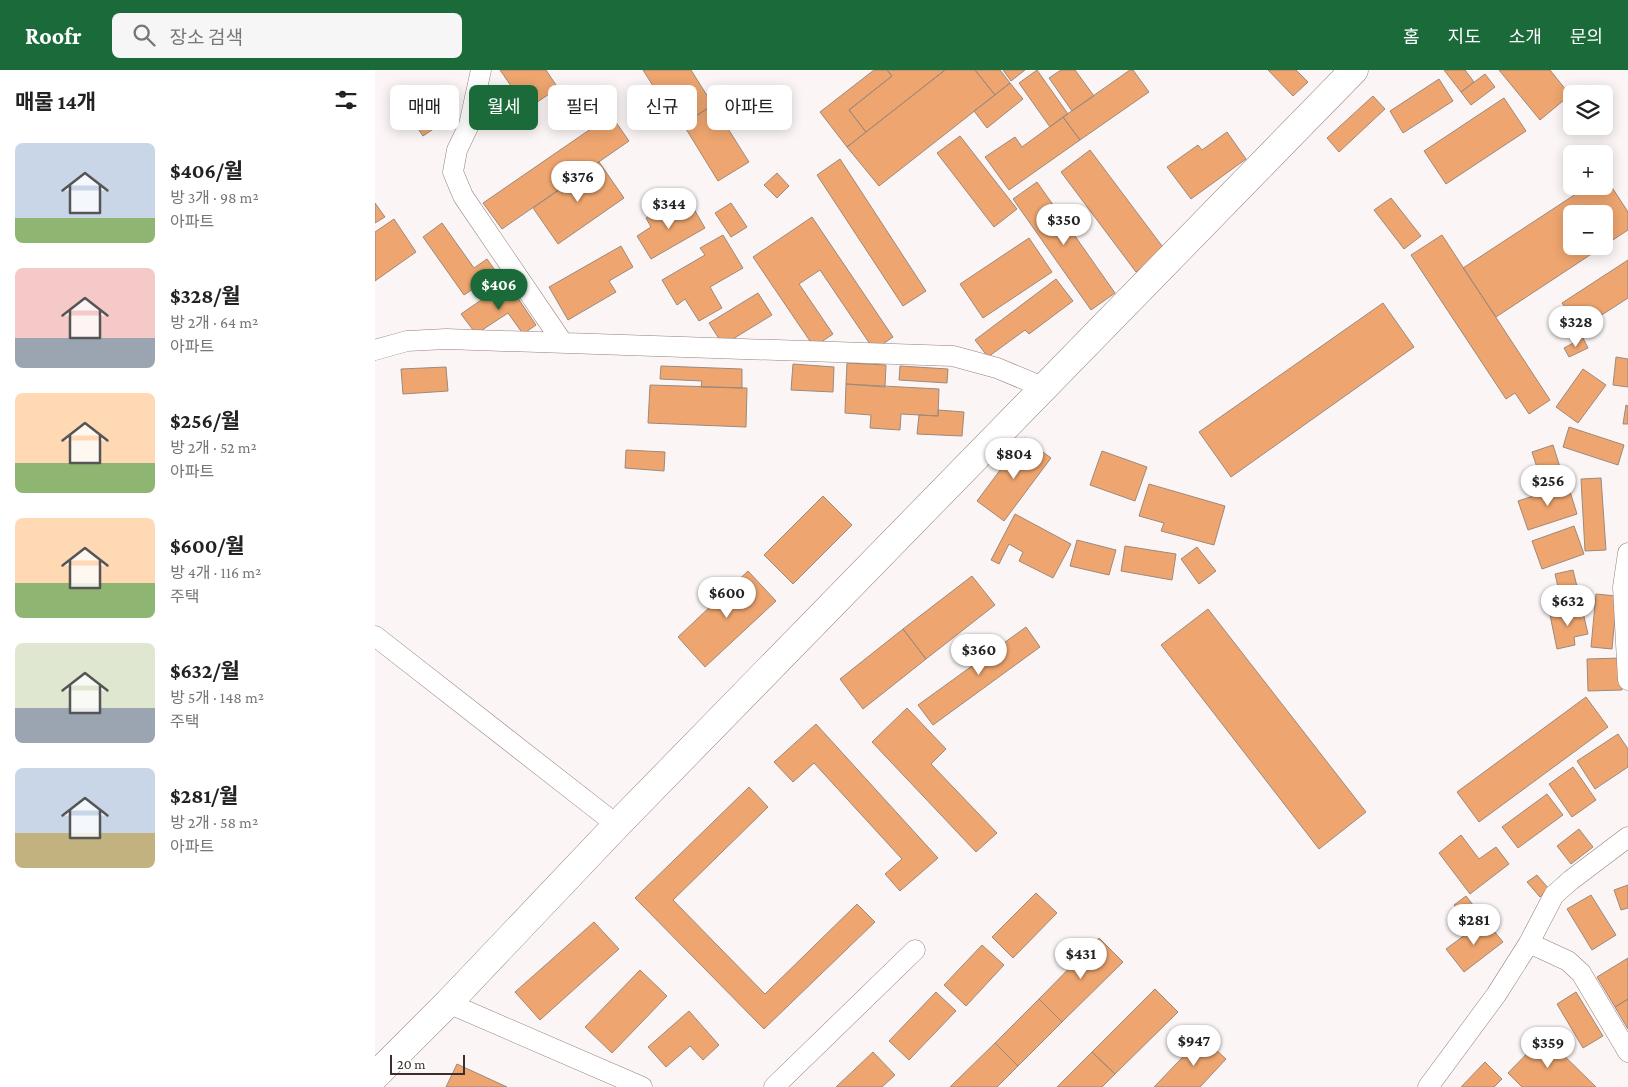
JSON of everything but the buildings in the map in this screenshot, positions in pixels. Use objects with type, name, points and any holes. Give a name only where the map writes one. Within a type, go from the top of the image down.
[{"type":"main road","points":[[375,1076],[448,1003],[617,825],[1354,70]]},
{"type":"street","points":[[481,70],[469,125],[457,150],[453,172],[463,196],[563,344]]},
{"type":"street","points":[[375,350],[417,340],[953,356],[997,368],[1045,388]]},
{"type":"street","points":[[1628,553],[1623,588],[1628,680]]},
{"type":"street","points":[[375,636],[617,825]]},
{"type":"street","points":[[1428,1087],[1496,995],[1529,943],[1554,895],[1628,837]]},
{"type":"street","points":[[1529,943],[1569,961],[1581,973],[1628,1052]]},
{"type":"street","points":[[774,1087],[915,950]]},
{"type":"street","points":[[448,1003],[642,1087]]}]
